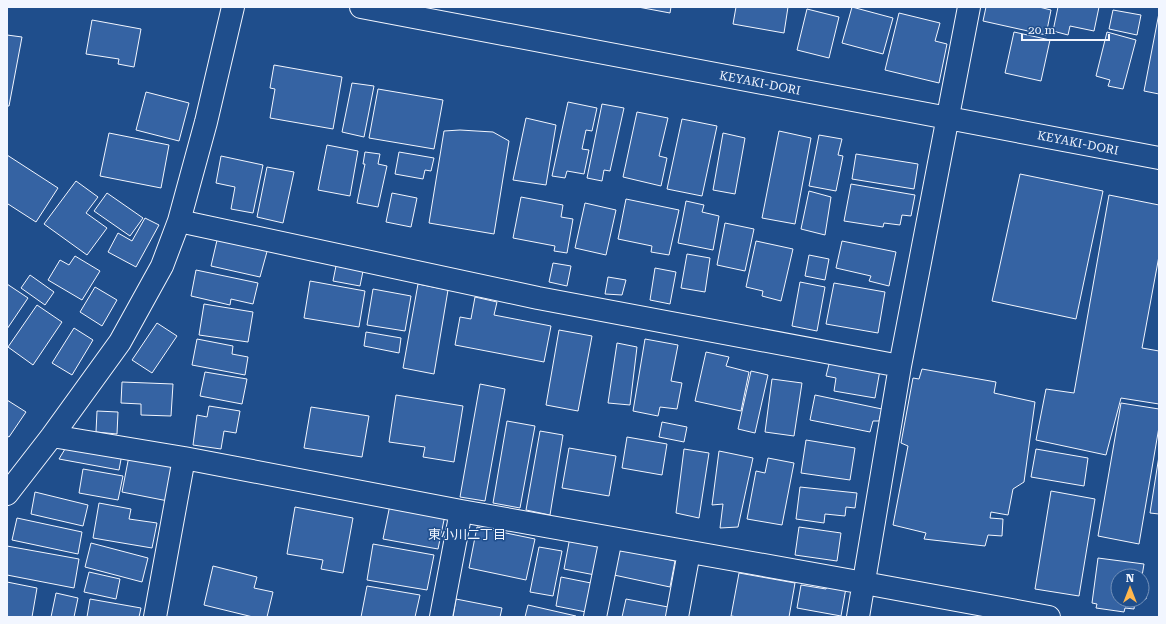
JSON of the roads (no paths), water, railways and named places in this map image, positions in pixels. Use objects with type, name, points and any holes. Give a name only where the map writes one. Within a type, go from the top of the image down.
[{"type":"street","points":[[7,494],[14,470],[52,436],[120,342],[162,266],[179,221],[206,122],[233,7]]},
{"type":"street","name":"KEYAKI-DORI","points":[[361,7],[1159,158]]},
{"type":"street","points":[[858,617],[900,366],[969,7]]},
{"type":"street","points":[[179,221],[538,298],[900,366]]},
{"type":"street","points":[[52,436],[184,458],[461,511],[1049,617]]},
{"type":"street","points":[[155,617],[184,458]]},
{"type":"street","points":[[441,617],[461,511]]},
{"type":"street","points":[[595,617],[611,538]]},
{"type":"street","points":[[677,617],[689,552]]},
{"type":"district","name":"東小川二丁目","points":[[467,534]]}]
